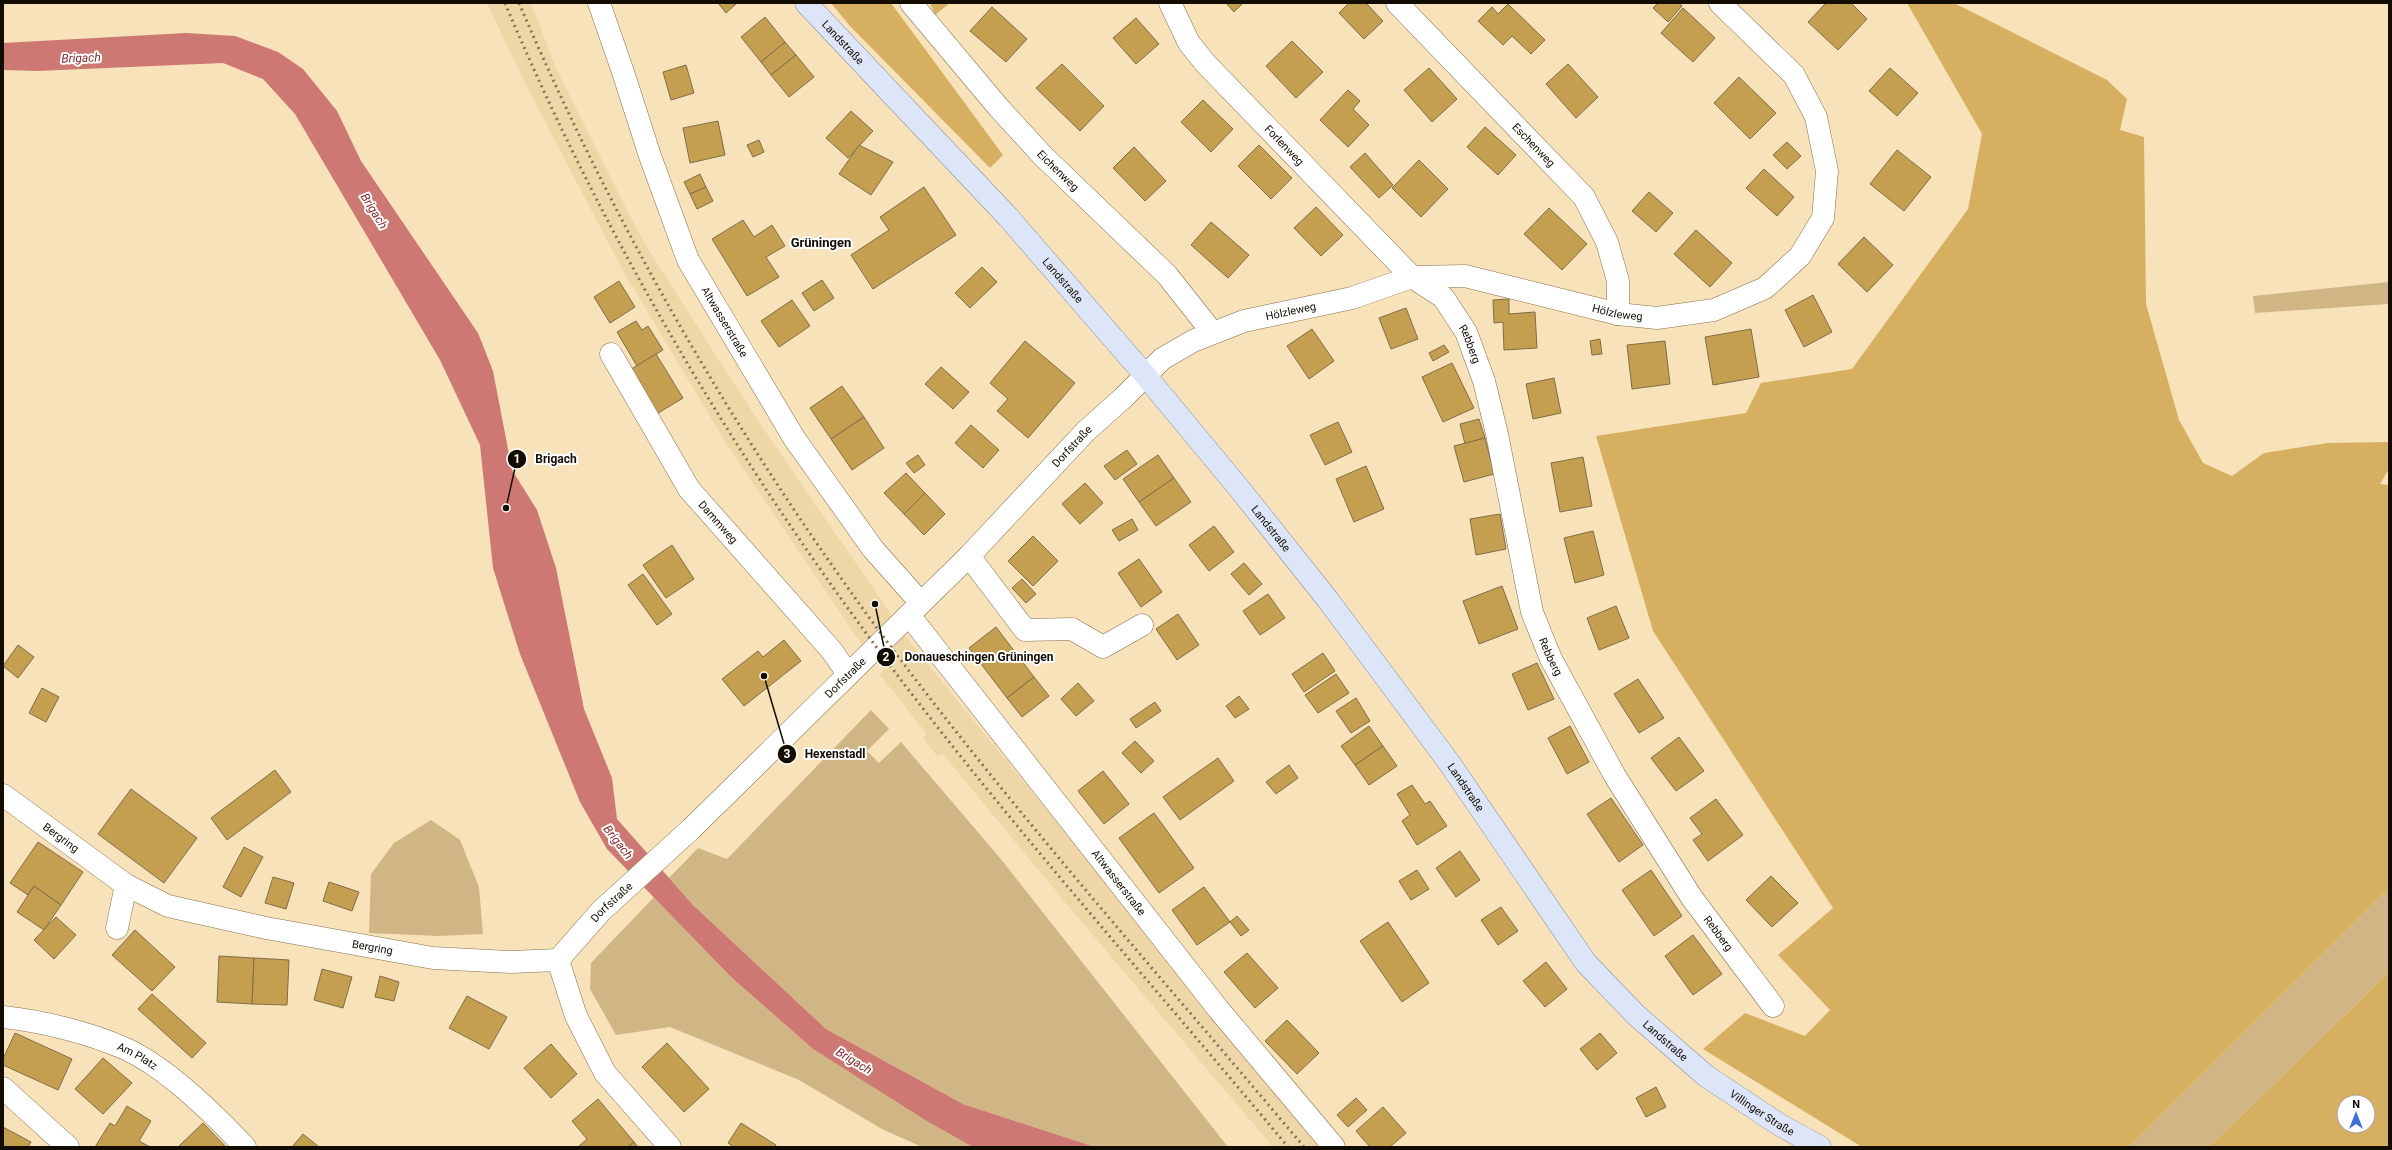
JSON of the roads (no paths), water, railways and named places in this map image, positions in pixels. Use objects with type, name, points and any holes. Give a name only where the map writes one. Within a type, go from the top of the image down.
[{"type":"main road","name":"Landstraße","points":[[806,3],[1008,217],[1145,375],[1333,606],[1448,761],[1586,963],[1636,1015],[1706,1076]]},
{"type":"main road","name":"Villinger Straße","points":[[1706,1076],[1780,1125],[1820,1147]]},
{"type":"street","name":"Altwasserstraße","points":[[598,3],[624,72],[650,156],[688,260],[794,438],[915,609],[1219,1010],[1334,1147]]},
{"type":"street","name":"Eichenweg","points":[[911,3],[999,108],[1043,156],[1167,275],[1212,332]]},
{"type":"street","name":"Forlenweg","points":[[1170,3],[1189,43],[1206,64],[1412,277]]},
{"type":"street","name":"Eschenweg","points":[[1397,3],[1584,197],[1607,242],[1618,281],[1618,314]]},
{"type":"street","name":"Hölzleweg","points":[[1145,375],[1162,359],[1212,332],[1244,321],[1352,298],[1412,277],[1465,276],[1618,314],[1657,318],[1714,310],[1765,288],[1800,256],[1823,218],[1827,171],[1816,117],[1794,75],[1720,3]]},
{"type":"street","name":"Rebberg","points":[[1412,277],[1443,297],[1468,339],[1484,381],[1497,434],[1532,612],[1552,659],[1615,776],[1692,898],[1773,1006]]},
{"type":"street","name":"Dammweg","points":[[611,354],[689,489],[832,651],[848,674]]},
{"type":"street","name":"Dorfstraße","points":[[558,960],[602,911],[691,828],[969,556],[1086,431],[1145,375]]},
{"type":"street","points":[[969,556],[1024,630],[1072,629],[1103,647],[1142,625]]},
{"type":"street","name":"Bergring","points":[[3,795],[126,884],[168,906],[266,928],[433,958],[511,962],[558,960]]},
{"type":"street","points":[[117,928],[126,884]]},
{"type":"street","points":[[558,960],[576,1016],[605,1073],[670,1147]]},
{"type":"street","name":"Am Platz","points":[[3,1017],[27,1019],[91,1036],[126,1049],[164,1072],[231,1132],[245,1147]]},
{"type":"street","points":[[3,1088],[68,1147]]},
{"type":"water","points":[[186,33],[235,36],[278,52],[303,69],[337,111],[361,161],[478,333],[493,371],[512,470],[537,510],[556,568],[584,709],[612,778],[617,819],[693,905],[826,1029],[963,1104],[1095,1147],[973,1147],[927,1121],[813,1049],[731,977],[607,849],[580,802],[520,654],[493,568],[480,445],[440,360],[295,114],[263,79],[223,63],[37,71],[3,70],[3,43]]},
{"type":"railway","points":[[505,3],[546,96],[591,188],[639,279],[690,368],[744,455],[801,541],[860,625],[965,762],[1056,873],[1288,1147]]},
{"type":"railway","points":[[519,3],[556,87],[596,170],[638,251],[683,332],[730,411],[831,564],[885,639],[986,769],[1038,833],[1304,1147]]},
{"type":"place","name":"Brigach","points":[[506,508]]},
{"type":"place","name":"Donaueschingen Grüningen","points":[[875,604]]},
{"type":"place","name":"Hexenstadl","points":[[764,676]]},
{"type":"district","name":"Grüningen","points":[[821,242]]}]
